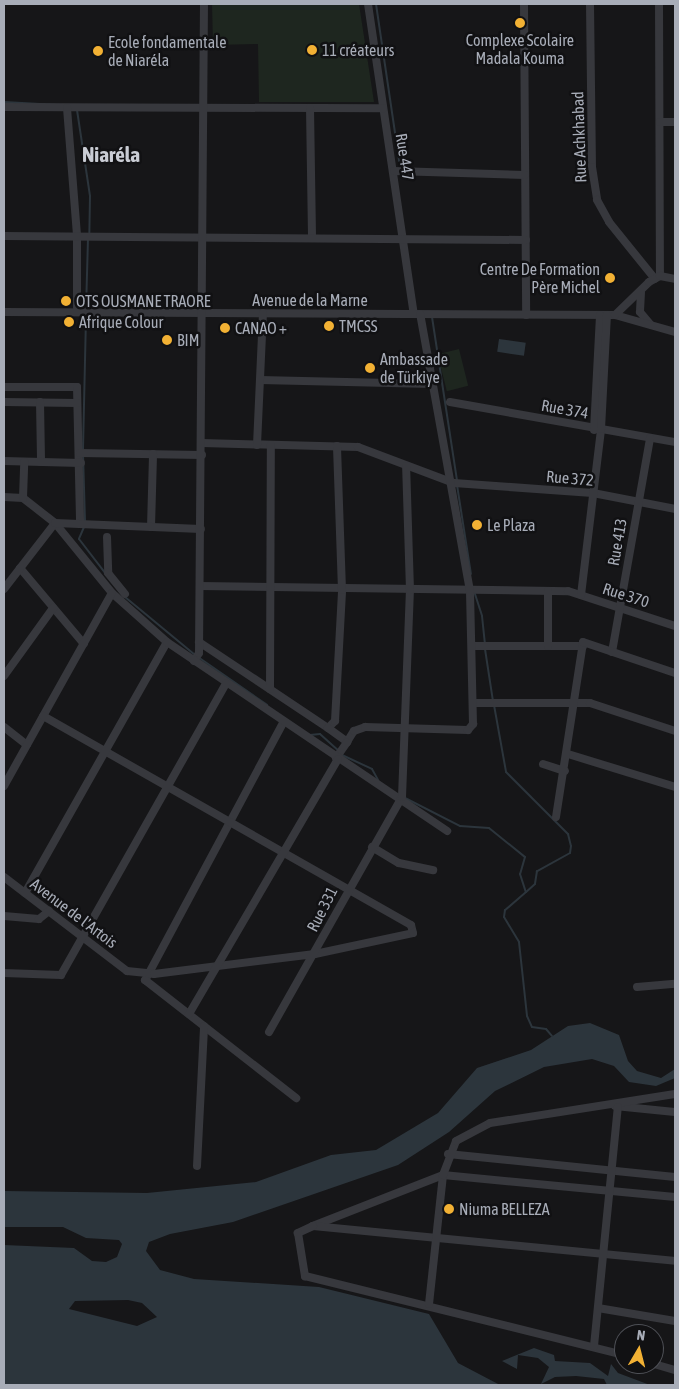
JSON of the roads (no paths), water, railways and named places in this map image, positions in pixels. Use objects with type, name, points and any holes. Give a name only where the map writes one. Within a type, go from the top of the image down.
[{"type":"street","points":[[196,657],[199,642],[205,237],[206,108],[204,4]]},
{"type":"street","name":"Rue 447","points":[[368,4],[403,239],[417,314],[455,483],[470,591],[473,724],[468,730],[406,728]]},
{"type":"street","points":[[524,4],[526,315]]},
{"type":"street","name":"Rue Achkhabad","points":[[590,4],[592,167],[597,200],[609,222],[658,278]]},
{"type":"street","points":[[658,278],[659,4]]},
{"type":"street","points":[[4,108],[384,108]]},
{"type":"street","points":[[67,108],[77,236],[77,312]]},
{"type":"street","points":[[310,108],[312,238]]},
{"type":"street","points":[[660,122],[675,122]]},
{"type":"street","points":[[394,171],[525,175]]},
{"type":"street","points":[[4,236],[526,240]]},
{"type":"street","points":[[597,437],[592,428],[608,315],[658,278],[675,279]]},
{"type":"street","points":[[641,292],[640,312],[652,326]]},
{"type":"street","name":"Avenue de la Marne","points":[[4,312],[608,315],[675,332]]},
{"type":"street","points":[[257,444],[263,313]]},
{"type":"street","points":[[581,595],[597,437],[601,429],[608,315]]},
{"type":"street","points":[[260,380],[433,384]]},
{"type":"street","points":[[4,387],[77,386],[80,453],[80,524]]},
{"type":"street","points":[[4,402],[77,402]]},
{"type":"street","points":[[40,402],[41,462]]},
{"type":"street","name":"Rue 374","points":[[450,402],[675,442]]},
{"type":"street","name":"Rue 413","points":[[612,652],[650,438]]},
{"type":"street","name":"Rue 372","points":[[202,443],[358,447],[455,483],[592,493],[675,509]]},
{"type":"street","points":[[270,689],[271,445]]},
{"type":"street","points":[[328,728],[338,712],[342,590],[337,446]]},
{"type":"street","points":[[80,453],[202,455]]},
{"type":"street","points":[[151,527],[153,454]]},
{"type":"street","points":[[4,461],[80,463]]},
{"type":"street","points":[[23,498],[24,462]]},
{"type":"street","points":[[401,799],[406,728],[410,590],[406,466]]},
{"type":"street","points":[[4,497],[23,498],[55,523],[104,576],[125,594]]},
{"type":"street","points":[[55,523],[201,529]]},
{"type":"street","points":[[4,588],[8,577],[20,568],[55,523]]},
{"type":"street","points":[[107,537],[104,576],[112,593],[167,642],[196,657],[226,683],[283,723],[447,831]]},
{"type":"street","points":[[20,568],[84,644]]},
{"type":"street","name":"Rue 370","points":[[200,586],[342,590],[568,591],[675,626]]},
{"type":"street","points":[[548,591],[548,646]]},
{"type":"street","points":[[4,786],[112,593]]},
{"type":"street","points":[[4,676],[53,608]]},
{"type":"street","points":[[25,893],[109,751],[167,642]]},
{"type":"street","points":[[199,642],[347,742]]},
{"type":"street","points":[[556,817],[568,754],[583,642],[675,673]]},
{"type":"street","points":[[472,646],[583,646]]},
{"type":"street","points":[[4,973],[61,975],[85,939],[226,683]]},
{"type":"street","points":[[474,703],[590,704],[675,731]]},
{"type":"street","points":[[43,716],[109,751],[226,822],[411,925],[413,933],[315,954],[145,973]]},
{"type":"street","points":[[283,723],[226,822],[145,973],[145,980],[296,1098]]},
{"type":"street","points":[[4,727],[27,745]]},
{"type":"street","points":[[189,1014],[219,966],[354,731],[364,728],[406,728]]},
{"type":"street","points":[[568,754],[675,788]]},
{"type":"street","points":[[543,764],[565,771]]},
{"type":"street","name":"Rue 331","points":[[269,1032],[315,954],[348,890],[401,799]]},
{"type":"street","points":[[372,847],[399,863],[433,870]]},
{"type":"street","name":"Avenue de l'Artois","points":[[4,877],[127,971],[145,973]]},
{"type":"street","points":[[4,916],[39,919],[49,911]]},
{"type":"street","points":[[637,986],[675,984]]},
{"type":"street","points":[[197,1166],[204,1026]]},
{"type":"street","points":[[429,1304],[443,1175],[448,1154],[456,1141],[490,1123],[592,1104],[675,1094]]},
{"type":"street","points":[[592,1104],[675,1112]]},
{"type":"street","points":[[594,1346],[618,1107]]},
{"type":"street","points":[[448,1154],[675,1177]]},
{"type":"street","points":[[614,1352],[429,1304],[302,1275],[298,1233],[443,1175],[675,1197]]},
{"type":"street","points":[[313,1226],[675,1261]]},
{"type":"street","points":[[598,1308],[675,1321]]},
{"type":"waterway","points":[[376,4],[400,167]]},
{"type":"waterway","points":[[4,102],[76,106]]},
{"type":"waterway","points":[[77,110],[90,196],[89,235]]},
{"type":"waterway","points":[[86,310],[88,239]]},
{"type":"waterway","points":[[83,449],[86,314]]},
{"type":"waterway","points":[[432,317],[457,480]]},
{"type":"waterway","points":[[83,454],[85,522]]},
{"type":"waterway","points":[[457,485],[471,574]]},
{"type":"waterway","points":[[84,527],[79,539],[106,574]]},
{"type":"waterway","points":[[474,591],[482,616],[485,645]]},
{"type":"waterway","points":[[125,597],[194,654]]},
{"type":"waterway","points":[[485,649],[493,701]]},
{"type":"waterway","points":[[198,657],[267,705]]},
{"type":"waterway","points":[[494,705],[506,772],[568,834],[571,846],[570,853],[537,871],[535,884],[526,892]]},
{"type":"waterway","points":[[310,735],[320,734],[339,751]]},
{"type":"waterway","points":[[342,755],[372,769],[378,780]]},
{"type":"waterway","points":[[405,798],[460,826],[489,828],[525,857],[520,874],[526,892],[505,910],[504,917],[519,942],[527,1016],[532,1027],[546,1029],[552,1036]]},
{"type":"place","name":"Complexe Scolaire Madala Kouma","points":[[520,23]]},
{"type":"place","name":"11 créateurs","points":[[312,50]]},
{"type":"place","name":"Ecole fondamentale de Niaréla","points":[[98,51]]},
{"type":"place","name":"Centre De Formation Père Michel","points":[[610,278]]},
{"type":"place","name":"OTS OUSMANE TRAORE","points":[[66,301]]},
{"type":"place","name":"Afrique Colour","points":[[69,322]]},
{"type":"place","name":"TMCSS","points":[[329,326]]},
{"type":"place","name":"CANAO +","points":[[225,328]]},
{"type":"place","name":"BIM","points":[[167,340]]},
{"type":"place","name":"Ambassade de Türkiye","points":[[370,368]]},
{"type":"place","name":"Le Plaza","points":[[477,525]]},
{"type":"place","name":"Niuma BELLEZA","points":[[449,1209]]},
{"type":"district","name":"Niaréla","points":[[111,154]]}]
